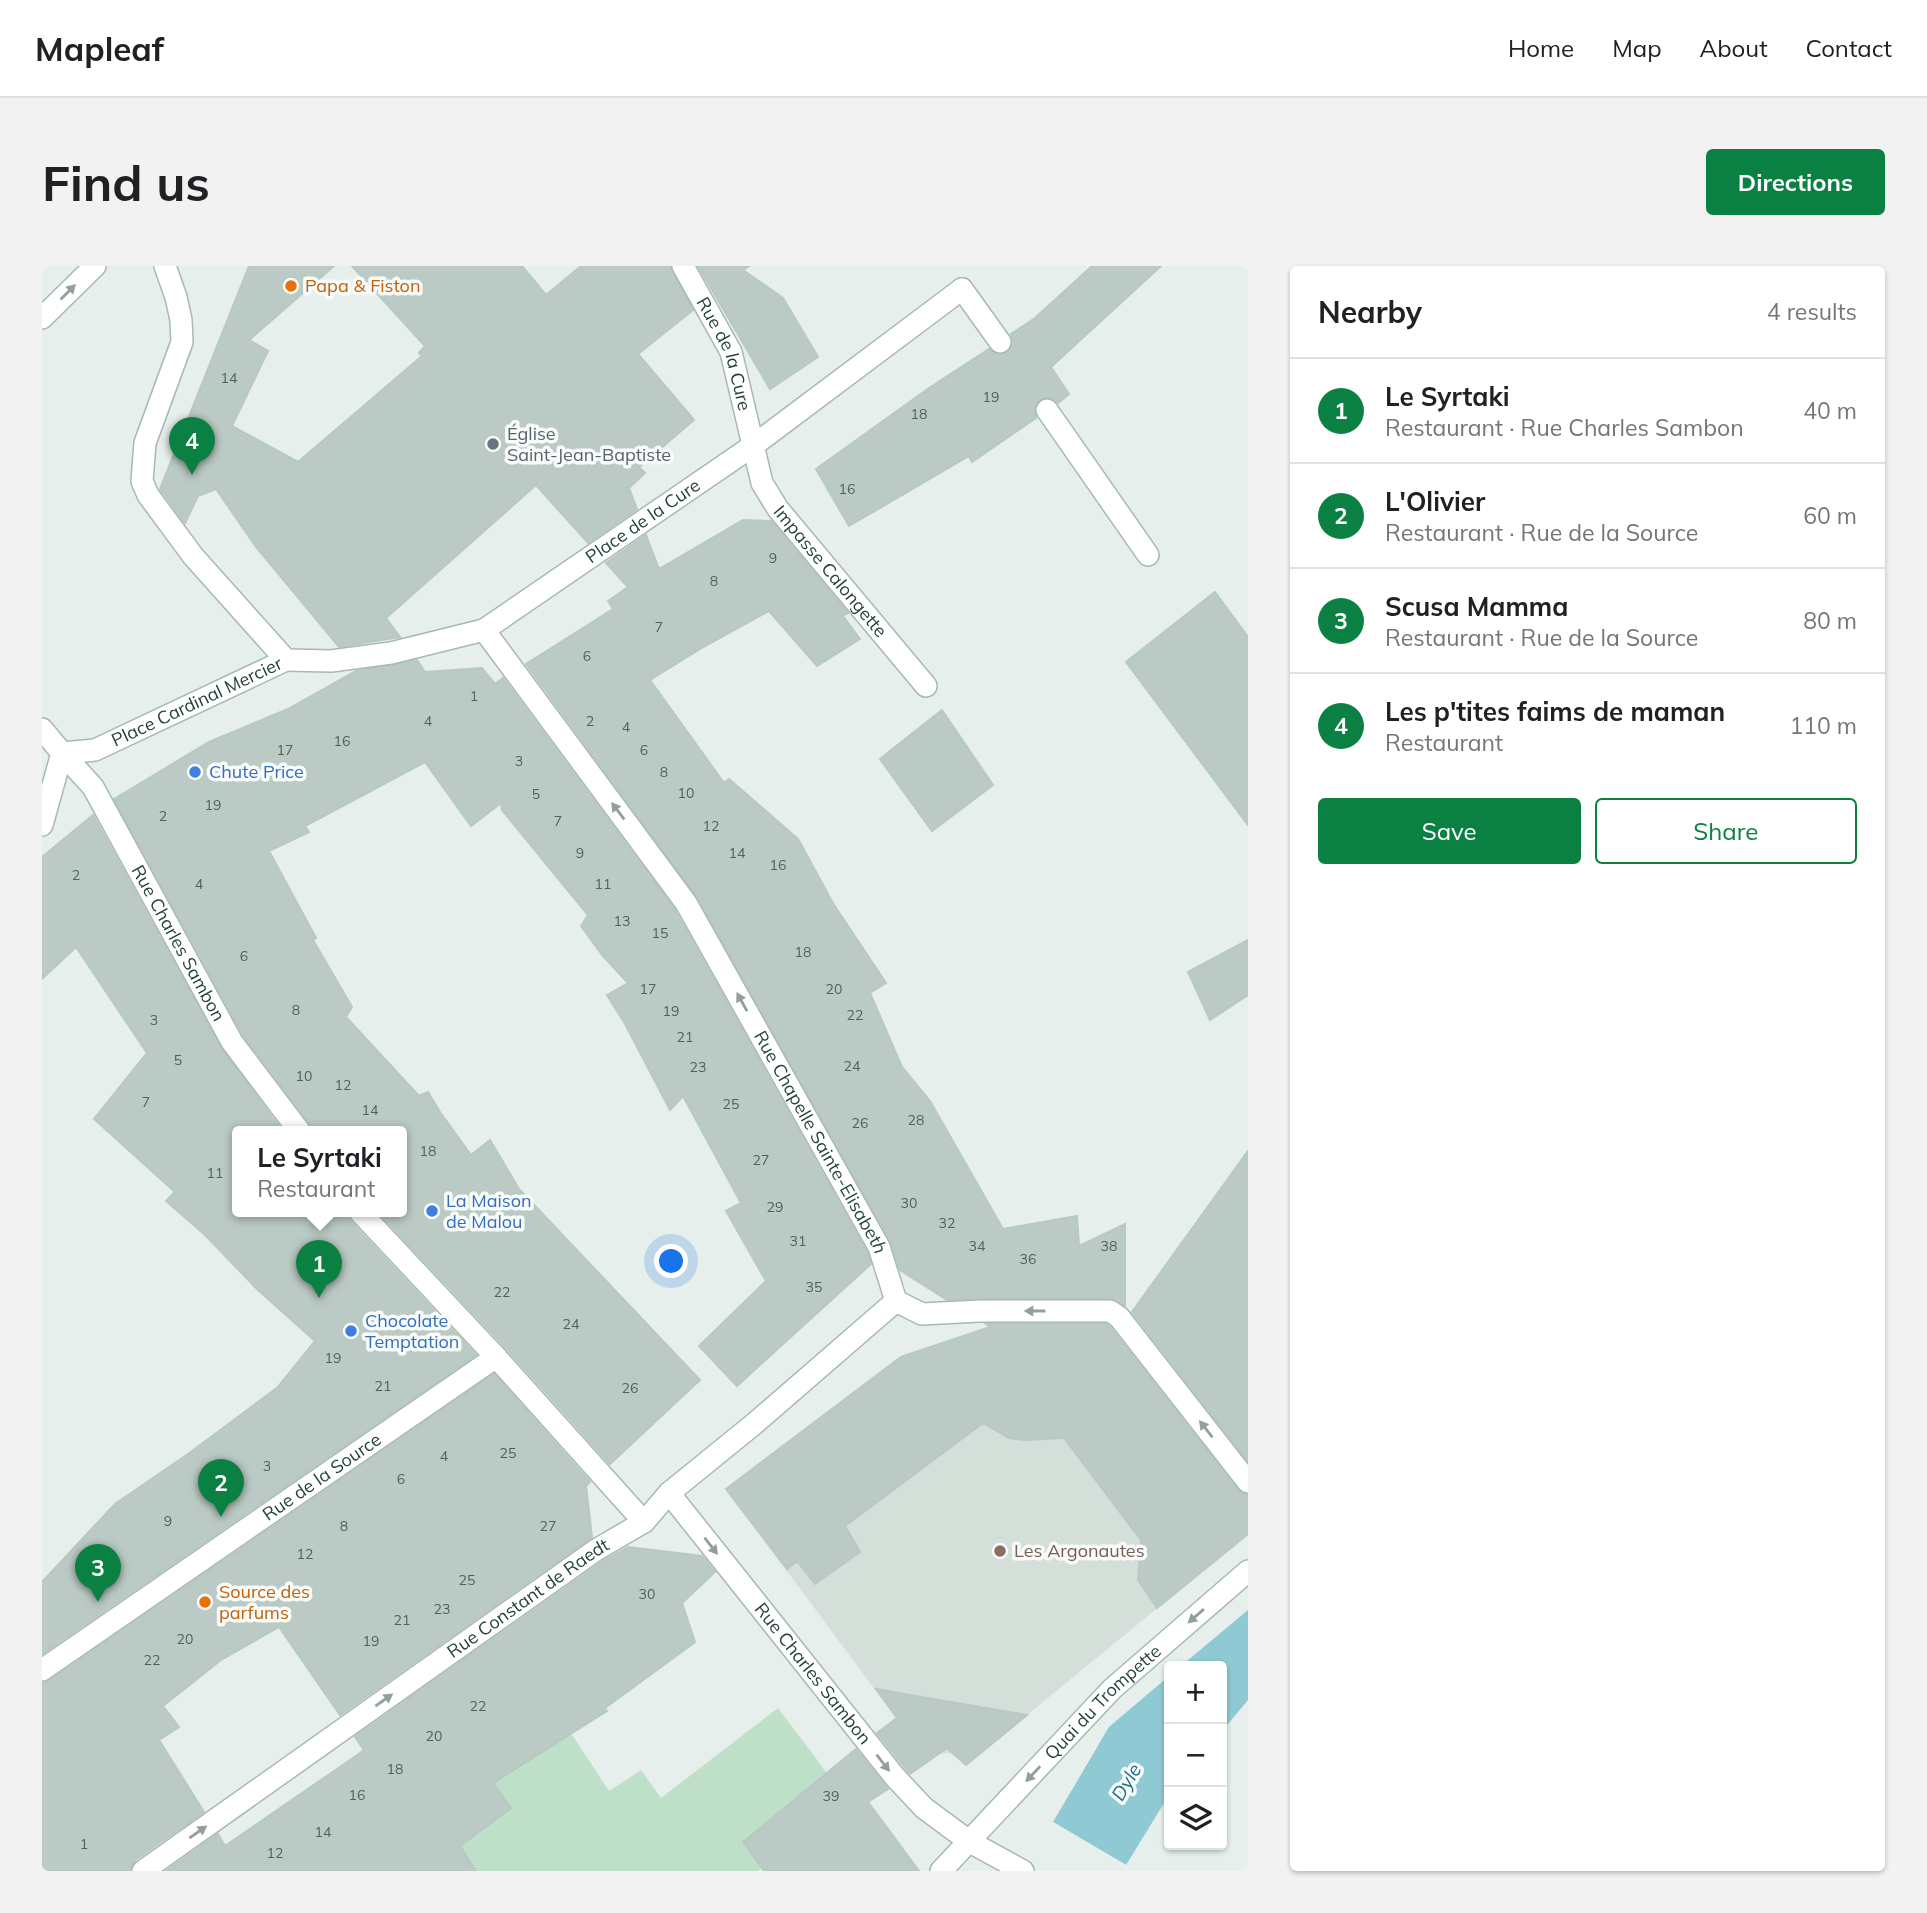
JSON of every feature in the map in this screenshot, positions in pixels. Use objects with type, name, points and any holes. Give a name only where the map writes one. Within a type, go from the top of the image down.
[{"type":"street","points":[[42,318],[95,266]]},
{"type":"street","name":"Place Cardinal Mercier","points":[[62,753],[95,750],[286,660],[194,556],[148,495],[142,481],[145,443],[182,342],[176,297],[165,266]]},
{"type":"street","name":"Rue de la Cure","points":[[683,266],[731,352],[754,446]]},
{"type":"street","name":"Place de la Cure","points":[[286,660],[331,661],[391,653],[484,630],[754,446],[962,289],[1000,342]]},
{"type":"street","points":[[1047,411],[1148,555]]},
{"type":"street","name":"Impasse Calongette","points":[[754,446],[762,483],[778,509],[926,686]]},
{"type":"street","name":"Rue Chapelle Sainte-Elisabeth","points":[[484,630],[686,903],[879,1247],[896,1301]]},
{"type":"street","points":[[42,729],[62,753],[42,825]]},
{"type":"street","name":"Rue Charles Sambon","points":[[62,753],[93,788],[232,1042],[295,1126]]},
{"type":"street","points":[[365,1217],[496,1357],[644,1522]]},
{"type":"street","points":[[896,1301],[922,1314],[1110,1311],[1119,1317],[1248,1482]]},
{"type":"street","name":"Rue Constant de Raedt","points":[[143,1871],[596,1550],[644,1522],[669,1493],[754,1424],[896,1301]]},
{"type":"street","name":"Rue de la Source","points":[[42,1670],[496,1357]]},
{"type":"street","name":"Rue Charles Sambon","points":[[669,1493],[895,1777],[924,1808],[970,1843],[1023,1871]]},
{"type":"street","name":"Quai du Trompette","points":[[941,1871],[1112,1689],[1248,1572]]},
{"type":"shaded area","name":"Les Argonautes","points":[[995,1326],[1248,1514],[1248,1534],[966,1765],[948,1753],[938,1754],[928,1761],[726,1489],[901,1357]]},
{"type":"green space","points":[[778,1708],[827,1773],[743,1841],[762,1868],[758,1871],[475,1871],[459,1846],[511,1808],[493,1783],[516,1769],[501,1744],[567,1727],[609,1791],[641,1770],[661,1798]]},
{"type":"water","points":[[1248,1610],[1248,1700],[1227,1725],[1227,1661],[1187,1661]]},
{"type":"water","name":"Dyle","points":[[1164,1680],[1164,1803],[1126,1865],[1053,1822],[1109,1727]]},
{"type":"pier","points":[[1053,1822],[1129,1866],[1124,1868],[1051,1825]]},
{"type":"building","name":"Église Saint-Jean-Baptiste","points":[[249,266],[334,266],[249,340],[268,351],[232,426],[298,462],[422,356],[419,353],[425,346],[352,266],[522,266],[546,295],[581,266],[670,266],[693,310],[638,354],[694,420],[639,467],[645,473],[629,488],[637,509],[588,543],[536,485],[386,618],[400,637],[339,647],[256,547],[216,489],[198,496],[185,523],[160,489]]},
{"type":"building","points":[[698,266],[749,266],[743,270],[783,298],[818,357],[770,389]]},
{"type":"building","points":[[1092,266],[1161,266],[1051,367],[1069,394],[1058,403],[1052,398],[1040,399],[1035,405],[1036,418],[972,462],[969,456],[849,526],[816,469],[929,388],[989,349],[995,354],[1008,352],[1013,341],[1011,334],[1035,318]]},
{"type":"building","points":[[743,520],[771,521],[848,613],[843,616],[860,639],[817,666],[769,611],[650,680],[724,783],[729,779],[798,839],[834,905],[886,983],[870,993],[902,1067],[930,1101],[1003,1229],[1077,1216],[1079,1246],[1125,1224],[1125,1306],[1110,1298],[947,1300],[900,1270],[890,1241],[697,897],[526,664],[613,609],[608,601],[628,587],[606,563],[646,535],[659,569]]},
{"type":"building","points":[[1215,592],[1248,637],[1248,825],[1126,662]]},
{"type":"building","points":[[417,660],[425,672],[482,668],[495,684],[503,678],[675,910],[867,1252],[871,1264],[737,1386],[699,1346],[766,1281],[726,1211],[741,1203],[683,1096],[670,1110],[607,995],[628,983],[603,956],[581,926],[588,915],[502,810],[501,803],[471,826],[425,762],[305,826],[309,832],[269,851],[316,938],[313,940],[352,1007],[346,1017],[419,1096],[428,1092],[471,1155],[490,1140],[519,1189],[700,1380],[610,1464],[383,1217],[407,1217],[407,1126],[311,1126],[243,1035],[114,799],[209,742],[288,709],[356,671]]},
{"type":"building","points":[[942,710],[993,785],[932,831],[880,759]]},
{"type":"building","points":[[93,815],[221,1048],[279,1126],[232,1126],[232,1217],[349,1217],[476,1355],[42,1654],[42,1582],[115,1504],[278,1387],[315,1341],[166,1201],[175,1192],[94,1119],[147,1053],[76,947],[42,979],[42,857]]},
{"type":"building","points":[[1248,940],[1248,995],[1210,1020],[1188,972]]},
{"type":"building","points":[[1248,1151],[1248,1461],[1132,1312]]},
{"type":"building","points":[[986,1324],[1106,1324],[1110,1327],[1238,1490],[1248,1495],[1248,1534],[1157,1608],[1138,1580],[1141,1540],[1064,1438],[1009,1438],[983,1423],[845,1526],[860,1552],[815,1584],[797,1561],[787,1569],[726,1489],[901,1357],[990,1327]]},
{"type":"building","points":[[494,1374],[590,1482],[586,1486],[592,1537],[340,1715],[279,1627],[221,1660],[163,1706],[179,1727],[159,1740],[204,1812],[135,1860],[130,1871],[42,1871],[42,1683],[49,1681]]},
{"type":"building","points":[[628,1547],[702,1556],[715,1572],[682,1603],[695,1642],[605,1708],[607,1711],[493,1783],[511,1808],[460,1846],[476,1871],[166,1871],[218,1834],[225,1846],[353,1758],[364,1750],[355,1737],[603,1561]]},
{"type":"building","points":[[876,1689],[1027,1715],[966,1765],[947,1748],[910,1774],[877,1733],[897,1718]]},
{"type":"building","points":[[856,1749],[888,1789],[868,1802],[919,1871],[764,1871],[743,1842]]},
{"type":"place","name":"Papa & Fiston","points":[[291,286]]},
{"type":"place","name":"Église Saint-Jean-Baptiste","points":[[493,444]]},
{"type":"place","name":"Les p'tites faims de maman","points":[[192,475]]},
{"type":"place","name":"Chute Price","points":[[195,772]]},
{"type":"place","name":"La Maison de Malou","points":[[432,1211]]},
{"type":"place","name":"Le Syrtaki","points":[[319,1298]]},
{"type":"place","name":"Chocolate Temptation","points":[[351,1331]]},
{"type":"place","name":"L'Olivier","points":[[221,1517]]},
{"type":"place","name":"Les Argonautes","points":[[1000,1551]]},
{"type":"place","name":"Scusa Mamma","points":[[98,1602]]},
{"type":"place","name":"Source des parfums","points":[[205,1602]]}]
